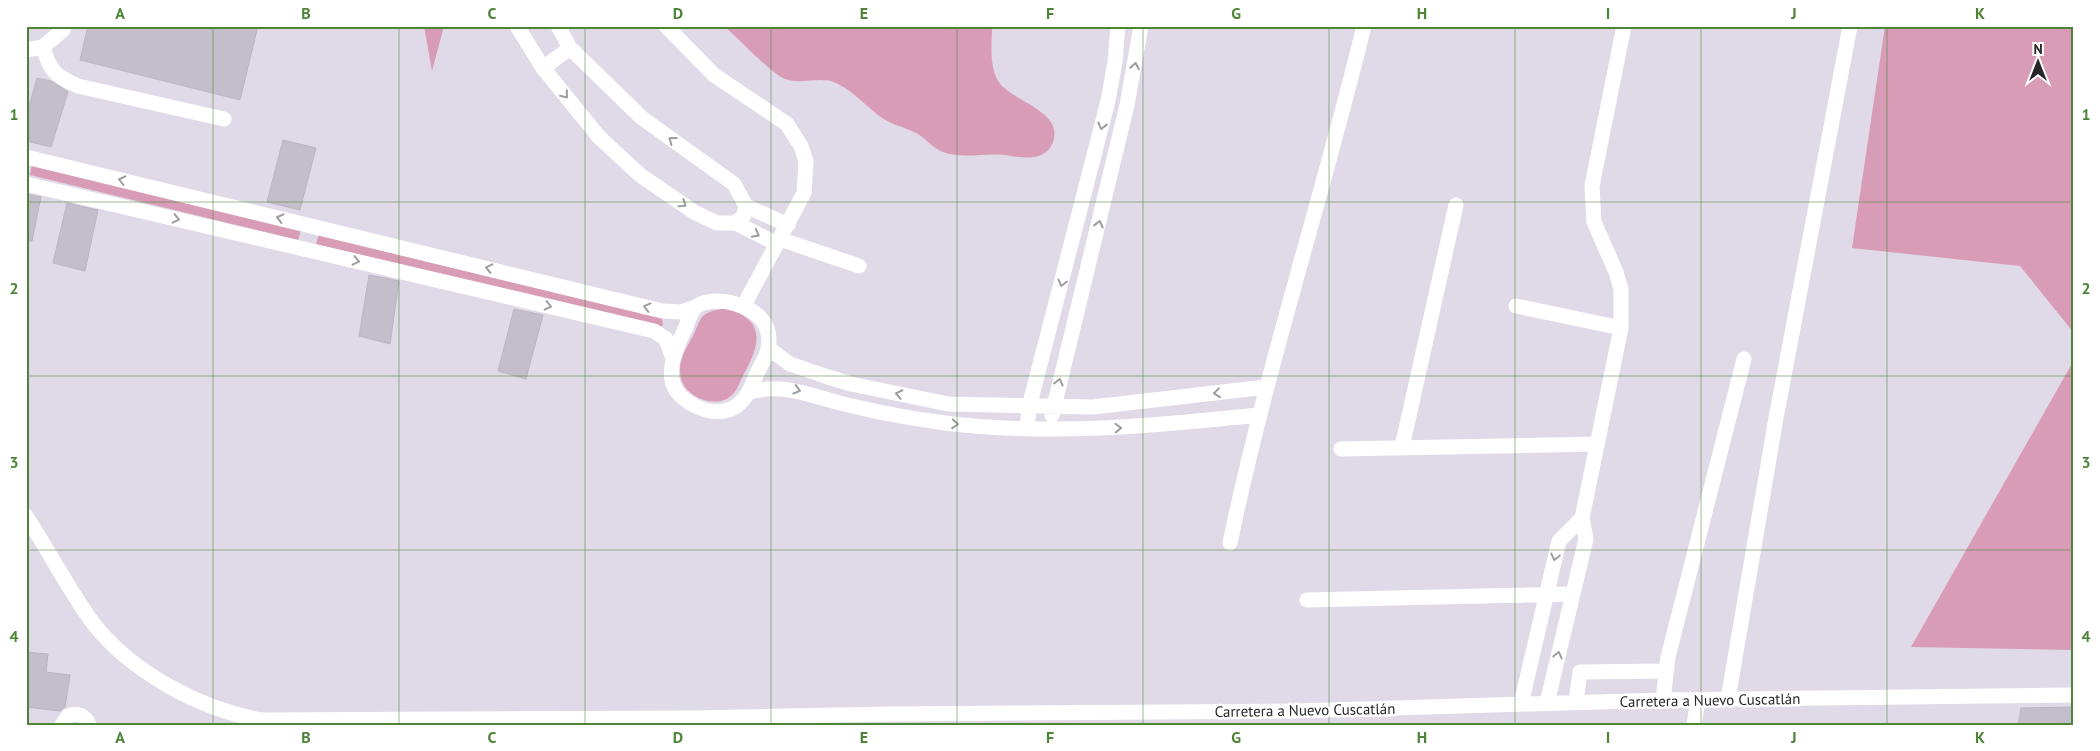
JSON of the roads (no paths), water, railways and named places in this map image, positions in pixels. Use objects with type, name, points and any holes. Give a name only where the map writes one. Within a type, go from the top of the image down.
[{"type":"street","points":[[26,50],[43,47],[63,30],[64,26]]},
{"type":"street","points":[[517,26],[542,68],[599,137],[640,174],[694,212],[717,224],[736,224],[778,241],[859,266]]},
{"type":"street","points":[[558,26],[570,48],[642,118],[734,184],[746,206],[788,225]]},
{"type":"street","points":[[666,26],[714,75],[787,124],[801,146],[806,161],[804,193],[744,305]]},
{"type":"street","points":[[1026,429],[1029,407],[1108,100],[1115,62],[1118,26]]},
{"type":"street","points":[[1050,429],[1053,408],[1121,132],[1141,26]]},
{"type":"street","points":[[1230,543],[1258,415],[1343,113],[1364,26]]},
{"type":"street","points":[[1728,699],[1776,418],[1850,26]]},
{"type":"street","points":[[1547,703],[1586,539],[1582,518],[1621,328],[1620,289],[1616,272],[1594,222],[1592,186],[1621,27]]},
{"type":"street","points":[[43,47],[48,66],[60,78],[78,86],[224,119]]},
{"type":"street","points":[[542,68],[570,48]]},
{"type":"street","points":[[26,157],[662,311],[681,312],[694,308],[704,302],[714,300],[744,305],[753,310],[765,326],[768,348],[749,392],[737,406],[724,412],[706,410],[690,404],[676,392],[672,356],[666,339],[654,331],[26,184]]},
{"type":"street","points":[[1402,448],[1456,205]]},
{"type":"street","points":[[736,224],[744,215],[746,206]]},
{"type":"street","points":[[308,250],[315,226]]},
{"type":"street","points":[[1516,306],[1621,328]]},
{"type":"street","points":[[672,356],[694,308]]},
{"type":"street","points":[[768,348],[790,364],[878,390],[948,404],[1053,408],[1140,402],[1266,387]]},
{"type":"street","points":[[1664,700],[1666,671],[1744,360]]},
{"type":"street","points":[[749,392],[767,387],[788,388],[850,406],[945,423],[1026,429],[1133,427],[1258,415]]},
{"type":"street","points":[[1341,449],[1597,444]]},
{"type":"street","name":"Carretera a Nuevo Cuscatlán","points":[[26,516],[94,624],[122,652],[155,678],[206,705],[246,718],[281,722],[1296,718],[1576,702],[2074,695]]},
{"type":"street","points":[[1521,704],[1559,541],[1582,518]]},
{"type":"street","points":[[1307,600],[1573,594]]},
{"type":"street","points":[[1576,702],[1580,672],[1666,671]]},
{"type":"street","points":[[1694,725],[1698,700]]},
{"type":"street","points":[[62,725],[68,716],[77,714],[85,718],[89,725]]}]
